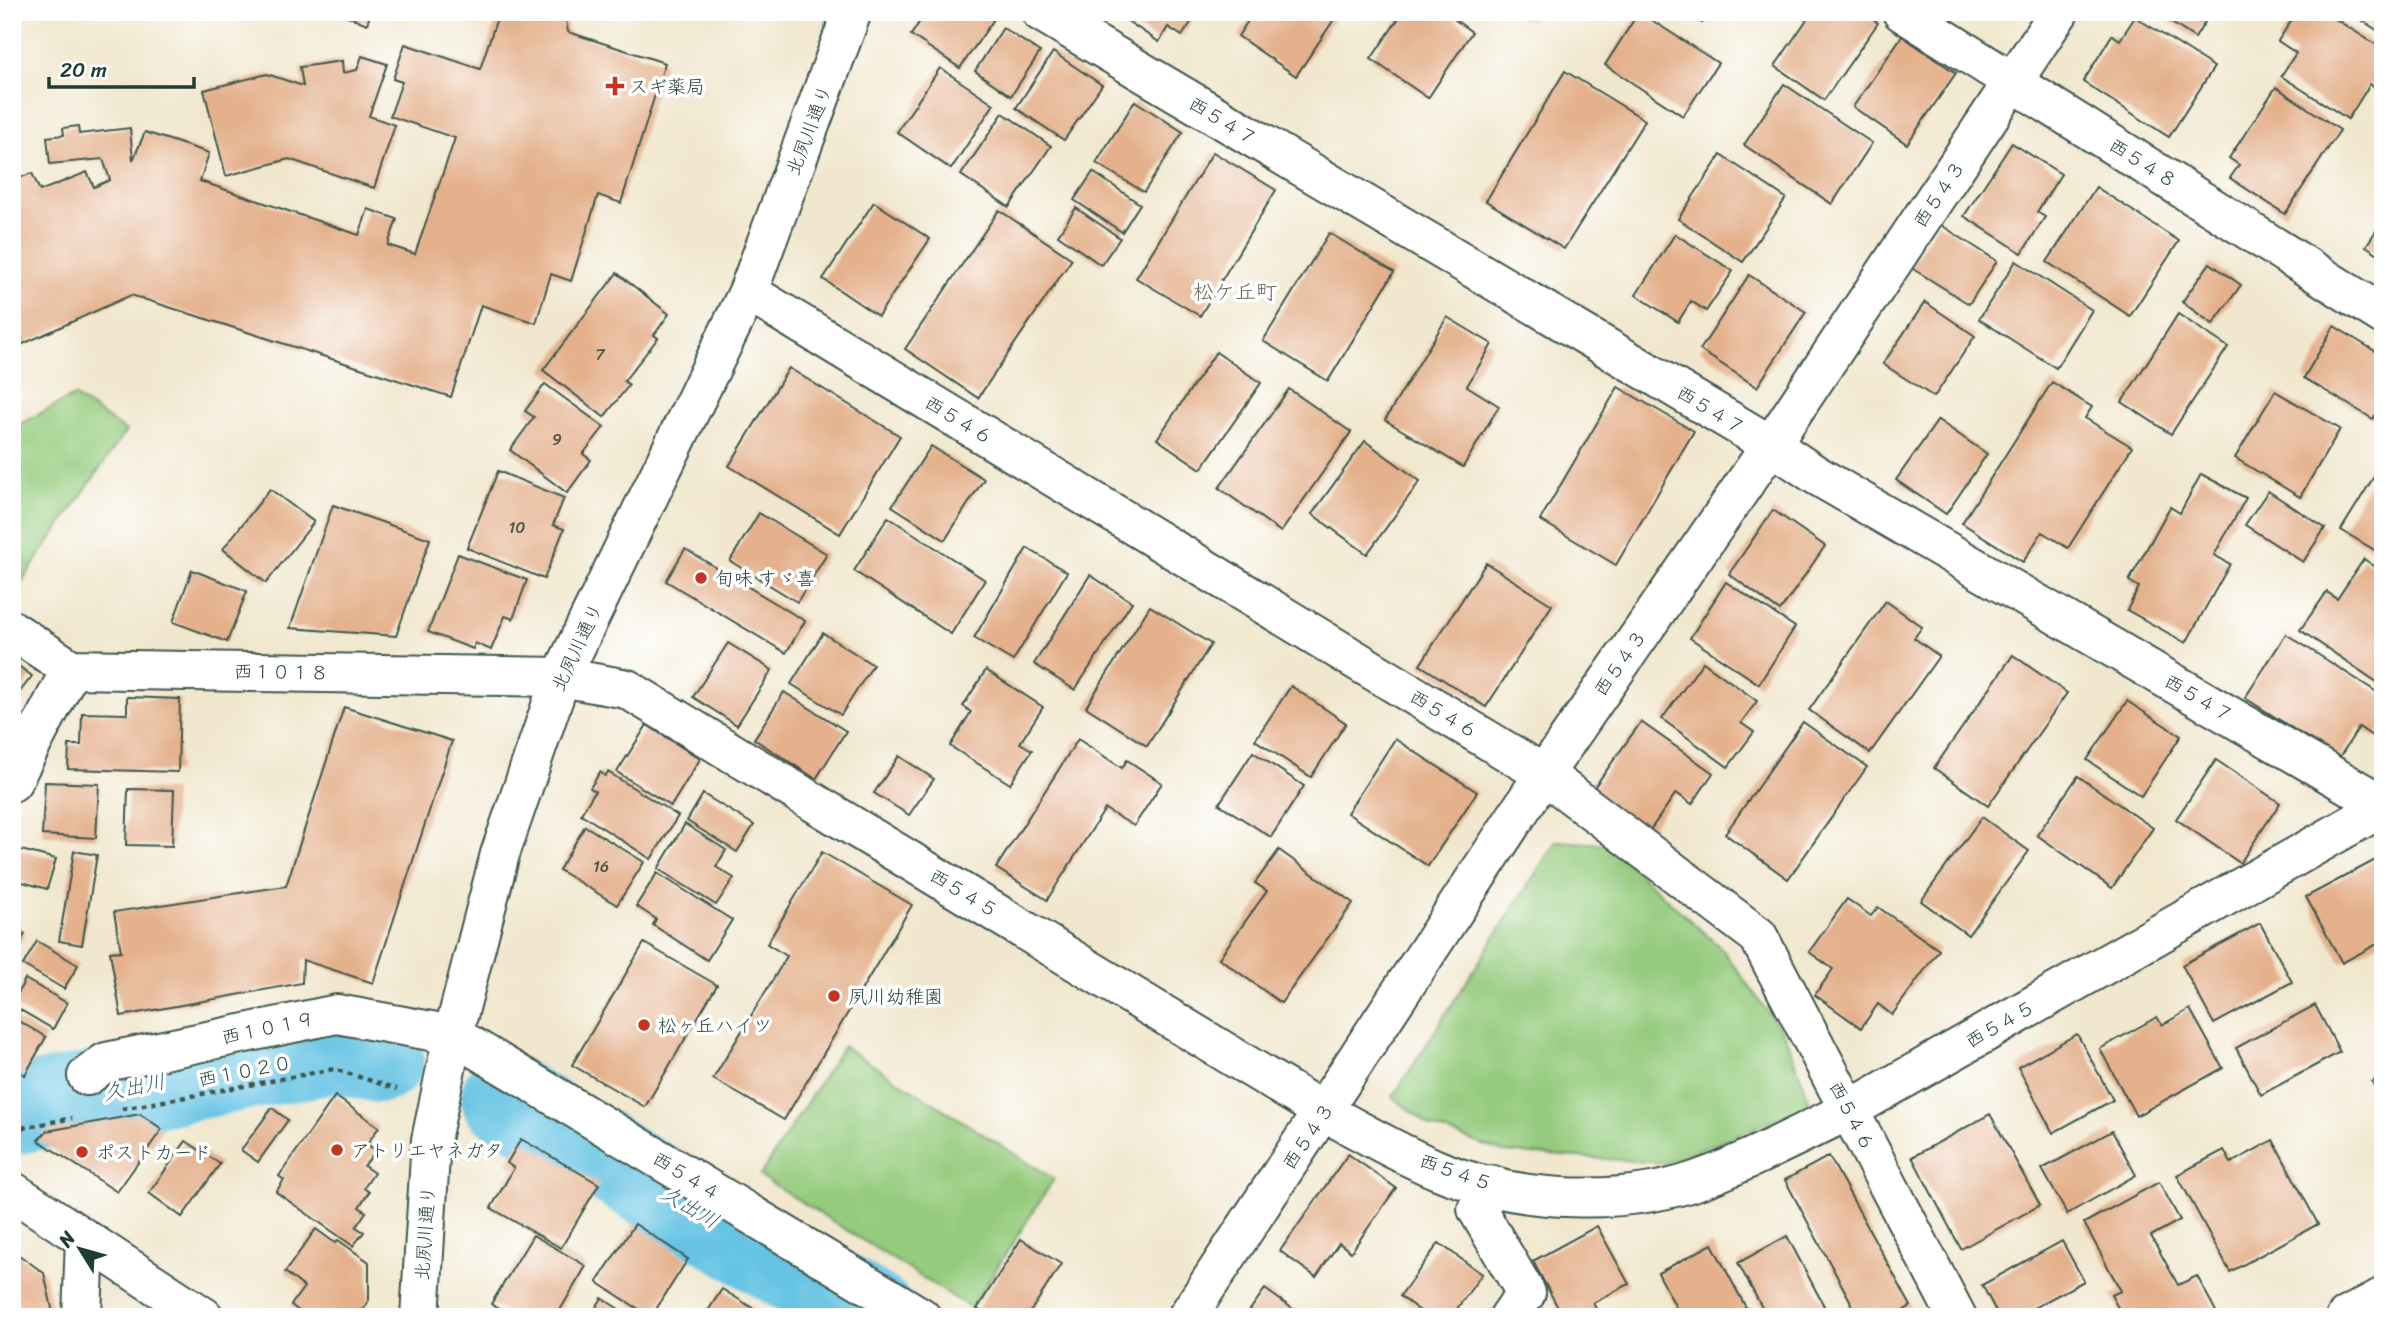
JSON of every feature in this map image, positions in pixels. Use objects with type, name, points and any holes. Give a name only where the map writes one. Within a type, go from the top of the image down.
[{"type":"street","name":"北夙川通り","points":[[420,1317],[431,1140],[453,1035],[499,853],[561,677],[748,292],[852,12]]},
{"type":"street","name":"西５４７","points":[[1041,12],[1771,445],[1816,475],[2383,806]]},
{"type":"street","name":"西５４８","points":[[1902,12],[2383,315]]},
{"type":"street","name":"西５４３","points":[[1187,1317],[1544,774],[1771,445],[2059,12]]},
{"type":"street","name":"西５４６","points":[[748,292],[1544,774],[1758,936],[1957,1317]]},
{"type":"street","points":[[12,630],[71,669],[12,782]]},
{"type":"street","name":"西１０１８","points":[[71,669],[561,677]]},
{"type":"street","name":"西５４５","points":[[561,677],[627,690],[1324,1112],[1439,1170],[1493,1185],[1556,1197],[1627,1196],[1707,1177],[1849,1110],[2383,806]]},
{"type":"street","name":"西１０１９","points":[[87,1076],[106,1062],[337,1013],[453,1035]]},
{"type":"street","name":"西５４４","points":[[453,1035],[921,1317]]},
{"type":"street","points":[[1493,1185],[1477,1209],[1526,1293],[1509,1317]]},
{"type":"street","points":[[12,1191],[204,1317]]},
{"type":"street","points":[[82,1317],[85,1239]]},
{"type":"street","points":[[2346,1317],[2383,1297]]},
{"type":"path","name":"西１０２０","points":[[120,1109],[334,1069],[398,1090]]},
{"type":"path","points":[[12,1130],[79,1117]]},
{"type":"green space","points":[[74,396],[126,431],[16,590],[12,588],[12,428]]},
{"type":"green space","points":[[1556,841],[1606,844],[1722,949],[1785,1036],[1811,1105],[1665,1163],[1503,1152],[1430,1126],[1393,1097]]},
{"type":"green space","points":[[843,1046],[1054,1179],[971,1308],[760,1176]]},
{"type":"building","points":[[337,12],[371,12],[367,24]]},
{"type":"building","points":[[495,12],[565,12],[568,32],[665,63],[621,203],[598,195],[571,281],[551,274],[536,323],[481,305],[451,397],[131,295],[12,349],[12,181],[32,173],[40,191],[87,172],[94,187],[110,180],[103,159],[50,164],[47,137],[64,135],[63,128],[78,126],[79,134],[130,128],[133,160],[145,132],[209,153],[200,181],[359,235],[368,209],[397,219],[388,245],[415,254],[455,138],[390,116],[402,82],[393,79],[405,44],[480,69],[496,21]]},
{"type":"building","points":[[926,12],[984,12],[994,19],[960,68],[911,35]]},
{"type":"building","points":[[1114,12],[1198,12],[1182,36],[1168,27],[1159,42]]},
{"type":"building","points":[[1254,12],[1339,12],[1296,76],[1238,36]]},
{"type":"building","points":[[1403,12],[1444,12],[1472,32],[1428,98],[1371,59]]},
{"type":"building","points":[[1515,12],[1537,12],[1530,22]]},
{"type":"building","points":[[1639,12],[1718,63],[1683,116],[1605,65]]},
{"type":"building","points":[[1686,12],[1710,12],[1702,23]]},
{"type":"building","points":[[1812,12],[1863,12],[1878,23],[1824,100],[1775,66]]},
{"type":"building","points":[[2155,12],[2211,12],[2195,38]]},
{"type":"building","points":[[2297,12],[2324,12],[2383,49],[2383,92],[2370,84],[2348,119],[2281,76],[2296,53],[2278,41]]},
{"type":"building","points":[[2349,12],[2383,12],[2383,34]]},
{"type":"building","points":[[2135,17],[2214,67],[2169,137],[2083,82],[2112,35],[2120,40]]},
{"type":"building","points":[[1003,28],[1040,52],[1011,96],[975,71]]},
{"type":"building","points":[[1902,36],[1956,73],[1907,144],[1853,107]]},
{"type":"building","points":[[1053,52],[1102,85],[1064,140],[1016,108]]},
{"type":"building","points":[[362,56],[387,64],[369,116],[395,125],[374,188],[289,159],[226,176],[204,90],[267,74],[303,86],[300,67],[342,61],[343,73],[357,70]]},
{"type":"building","points":[[940,68],[994,104],[951,169],[897,132]]},
{"type":"building","points":[[1565,71],[1645,120],[1564,249],[1486,201]]},
{"type":"building","points":[[1784,84],[1872,143],[1832,204],[1744,145]]},
{"type":"building","points":[[2276,87],[2340,130],[2285,214],[2230,178],[2239,165],[2229,158]]},
{"type":"building","points":[[1135,101],[1183,132],[1144,192],[1096,163]]},
{"type":"building","points":[[1003,113],[1051,146],[1009,207],[961,175]]},
{"type":"building","points":[[2012,143],[2061,174],[2037,212],[2045,217],[2022,253],[1964,216]]},
{"type":"building","points":[[1213,152],[1276,190],[1200,316],[1136,278]]},
{"type":"building","points":[[1721,155],[1786,198],[1743,262],[1678,219]]},
{"type":"building","points":[[1093,172],[1140,204],[1122,232],[1074,200]]},
{"type":"building","points":[[2096,187],[2179,241],[2130,316],[2047,262]]},
{"type":"building","points":[[874,202],[930,239],[878,316],[823,279]]},
{"type":"building","points":[[1076,208],[1120,238],[1101,265],[1058,235]]},
{"type":"building","points":[[999,210],[1072,259],[978,398],[905,349]]},
{"type":"building","points":[[2383,220],[2383,257],[2366,246]]},
{"type":"building","points":[[1938,223],[1997,261],[1969,304],[1910,267]]},
{"type":"building","points":[[1329,233],[1394,272],[1328,381],[1263,341]]},
{"type":"building","points":[[1675,234],[1733,271],[1706,311],[1691,301],[1678,322],[1636,295]]},
{"type":"building","points":[[2016,261],[2092,310],[2056,368],[1979,319]]},
{"type":"building","points":[[2210,263],[2241,285],[2213,324],[2182,302]]},
{"type":"building","points":[[617,273],[669,314],[654,335],[658,338],[624,381],[629,385],[604,417],[543,370]]},
{"type":"building","points":[[1749,275],[1806,312],[1757,387],[1700,350]]},
{"type":"building","points":[[1925,302],[1975,336],[1934,397],[1883,364]]},
{"type":"building","points":[[2178,314],[2228,347],[2171,434],[2122,402]]},
{"type":"building","points":[[1447,317],[1492,344],[1467,386],[1499,406],[1463,467],[1385,420]]},
{"type":"building","points":[[2334,326],[2383,356],[2383,403],[2373,419],[2304,378]]},
{"type":"building","points":[[1216,352],[1261,383],[1201,469],[1157,439]]},
{"type":"building","points":[[789,368],[900,436],[840,534],[729,466]]},
{"type":"building","points":[[2052,382],[2092,407],[2085,418],[2132,447],[2068,548],[2042,532],[2023,562],[1962,523]]},
{"type":"building","points":[[545,384],[604,427],[583,454],[591,460],[567,493],[510,450],[534,417],[525,411]]},
{"type":"building","points":[[1618,387],[1694,431],[1616,565],[1540,520]]},
{"type":"building","points":[[1289,389],[1351,432],[1281,532],[1219,488]]},
{"type":"building","points":[[2275,391],[2340,429],[2300,497],[2235,458]]},
{"type":"building","points":[[1938,420],[1987,454],[1946,514],[1896,480]]},
{"type":"building","points":[[1365,441],[1420,481],[1367,554],[1312,514]]},
{"type":"building","points":[[931,446],[984,479],[945,540],[892,506]]},
{"type":"building","points":[[2383,462],[2383,555],[2341,530]]},
{"type":"building","points":[[498,471],[564,498],[553,525],[564,529],[544,579],[467,548]]},
{"type":"building","points":[[2201,474],[2246,498],[2214,555],[2230,564],[2186,643],[2127,610],[2139,587],[2129,581],[2170,507],[2180,513]]},
{"type":"building","points":[[270,489],[314,522],[266,583],[223,549]]},
{"type":"building","points":[[2268,491],[2325,528],[2303,562],[2245,525]]},
{"type":"building","points":[[333,505],[430,539],[396,636],[290,628]]},
{"type":"building","points":[[1773,510],[1825,546],[1780,611],[1729,574]]},
{"type":"building","points":[[759,513],[827,554],[797,602],[730,561]]},
{"type":"building","points":[[888,517],[985,580],[951,634],[854,571]]},
{"type":"building","points":[[1027,548],[1067,572],[1013,661],[974,638]]},
{"type":"building","points":[[685,549],[805,621],[786,653],[666,581]]},
{"type":"building","points":[[458,554],[527,580],[513,619],[505,616],[491,650],[475,643],[473,649],[428,632]]},
{"type":"building","points":[[2364,559],[2383,572],[2383,686],[2300,630],[2327,592],[2337,599]]},
{"type":"building","points":[[1486,563],[1552,605],[1486,707],[1420,665]]},
{"type":"building","points":[[192,570],[247,591],[227,642],[173,622]]},
{"type":"building","points":[[1090,575],[1132,602],[1075,690],[1034,664]]},
{"type":"building","points":[[1726,582],[1795,627],[1759,684],[1690,638]]},
{"type":"building","points":[[1886,601],[1922,627],[1914,638],[1939,656],[1870,753],[1809,710]]},
{"type":"building","points":[[1150,606],[1211,644],[1147,746],[1086,707]]},
{"type":"building","points":[[823,633],[873,665],[841,715],[791,684]]},
{"type":"building","points":[[2286,634],[2383,696],[2383,726],[2375,738],[2359,727],[2339,758],[2245,698]]},
{"type":"building","points":[[728,643],[772,670],[737,725],[693,697]]},
{"type":"building","points":[[2013,655],[2067,693],[1988,806],[1934,768]]},
{"type":"building","points":[[12,661],[32,676],[12,702]]},
{"type":"building","points":[[1703,662],[1757,701],[1741,723],[1754,732],[1728,767],[1662,719]]},
{"type":"building","points":[[986,670],[1043,707],[1020,743],[1032,750],[1010,784],[950,746],[971,712],[963,706]]},
{"type":"building","points":[[1291,686],[1346,723],[1311,777],[1255,740]]},
{"type":"building","points":[[784,692],[846,731],[816,779],[754,739]]},
{"type":"building","points":[[127,697],[180,699],[178,772],[68,769],[69,745],[81,745],[82,713],[127,714]]},
{"type":"building","points":[[2127,701],[2181,736],[2141,796],[2087,760]]},
{"type":"building","points":[[344,707],[452,741],[373,983],[303,960],[302,983],[121,1016],[110,952],[121,951],[114,912],[286,886]]},
{"type":"building","points":[[1641,722],[1713,773],[1692,804],[1676,793],[1646,836],[1588,796]]},
{"type":"building","points":[[1803,722],[1867,767],[1788,879],[1725,834]]},
{"type":"building","points":[[647,725],[700,759],[671,806],[617,772]]},
{"type":"building","points":[[1078,739],[1122,768],[1127,760],[1162,783],[1134,826],[1105,809],[1047,900],[996,868]]},
{"type":"building","points":[[1395,739],[1477,792],[1428,866],[1347,813]]},
{"type":"building","points":[[1253,752],[1304,786],[1271,837],[1219,804]]},
{"type":"building","points":[[899,756],[934,779],[909,815],[874,793]]},
{"type":"building","points":[[2216,760],[2280,803],[2240,863],[2176,819]]},
{"type":"building","points":[[600,772],[605,776],[608,772],[678,816],[651,859],[581,814],[595,791],[590,788]]},
{"type":"building","points":[[2078,776],[2153,828],[2112,888],[2037,835]]},
{"type":"building","points":[[45,782],[99,784],[96,838],[42,835]]},
{"type":"building","points":[[128,789],[174,790],[172,846],[126,845]]},
{"type":"building","points":[[703,794],[754,825],[737,852],[687,821]]},
{"type":"building","points":[[1982,817],[2029,851],[1968,935],[1921,901]]},
{"type":"building","points":[[685,824],[726,850],[716,867],[734,878],[716,905],[658,869]]},
{"type":"building","points":[[585,826],[644,862],[617,905],[559,870]]},
{"type":"building","points":[[13,848],[56,859],[47,889],[12,879]]},
{"type":"building","points":[[1279,850],[1353,903],[1281,1003],[1219,958],[1267,891],[1255,883]]},
{"type":"building","points":[[74,851],[97,855],[82,945],[59,941]]},
{"type":"building","points":[[822,852],[912,905],[784,1120],[713,1079],[787,956],[767,944]]},
{"type":"building","points":[[2383,856],[2383,941],[2342,963],[2306,897]]},
{"type":"building","points":[[657,873],[732,920],[707,960],[653,925],[656,919],[636,906]]},
{"type":"building","points":[[1847,899],[1871,916],[1878,907],[1939,950],[1892,1015],[1878,1004],[1861,1028],[1815,995],[1833,969],[1809,952]]},
{"type":"building","points":[[2260,923],[2292,982],[2214,1024],[2182,965]]},
{"type":"building","points":[[12,927],[25,934],[12,956]]},
{"type":"building","points":[[37,941],[78,965],[64,989],[23,965]]},
{"type":"building","name":"松ヶ丘ハイツ","points":[[644,943],[717,985],[645,1107],[572,1065]]},
{"type":"building","points":[[25,979],[67,1003],[53,1029],[12,1005]]},
{"type":"building","points":[[2315,1005],[2340,1052],[2261,1095],[2236,1048]]},
{"type":"building","points":[[2190,1009],[2223,1068],[2136,1116],[2100,1049],[2157,1017],[2162,1025]]},
{"type":"building","points":[[12,1017],[46,1037],[25,1075],[12,1067]]},
{"type":"building","points":[[2077,1034],[2113,1100],[2053,1133],[2018,1067]]},
{"type":"building","points":[[2383,1076],[2383,1101],[2372,1082]]},
{"type":"building","points":[[335,1096],[379,1127],[367,1144],[376,1151],[364,1166],[374,1173],[364,1188],[369,1192],[359,1207],[366,1212],[356,1227],[364,1232],[353,1246],[276,1192],[284,1180],[279,1176]]},
{"type":"building","points":[[272,1108],[288,1120],[258,1162],[241,1150]]},
{"type":"building","points":[[140,1114],[162,1129],[117,1192],[38,1140],[47,1131]]},
{"type":"building","points":[[1990,1114],[2040,1205],[1961,1249],[1912,1157]]},
{"type":"building","points":[[2112,1131],[2136,1175],[2067,1214],[2042,1169]]},
{"type":"building","points":[[521,1139],[599,1184],[561,1248],[491,1208],[514,1168],[507,1163]]},
{"type":"building","points":[[2273,1140],[2318,1224],[2230,1272],[2177,1175],[2224,1150],[2231,1163]]},
{"type":"building","points":[[186,1141],[220,1164],[182,1217],[149,1193]]},
{"type":"building","points":[[1348,1154],[1396,1188],[1351,1252],[1339,1243],[1316,1277],[1280,1251]]},
{"type":"building","points":[[1829,1156],[1911,1306],[1892,1317],[1859,1317],[1785,1180]]},
{"type":"building","points":[[2159,1182],[2180,1220],[2151,1236],[2178,1285],[2197,1276],[2219,1317],[2123,1317],[2111,1295],[2121,1291],[2084,1223]]},
{"type":"building","points":[[635,1224],[688,1259],[651,1317],[597,1282]]},
{"type":"building","points":[[1597,1226],[1629,1284],[1593,1303],[1600,1317],[1563,1317],[1533,1261]]},
{"type":"building","points":[[316,1229],[335,1243],[338,1240],[369,1262],[369,1300],[359,1317],[307,1317],[291,1305],[304,1287],[285,1272]]},
{"type":"building","points":[[533,1235],[586,1266],[556,1317],[512,1317],[491,1304]]},
{"type":"building","points":[[1787,1236],[1824,1306],[1807,1317],[1767,1317],[1738,1263]]},
{"type":"building","points":[[1021,1239],[1061,1264],[1027,1317],[989,1317],[977,1309]]},
{"type":"building","points":[[2062,1241],[2084,1281],[2017,1317],[1999,1317],[1982,1285]]},
{"type":"building","points":[[1439,1243],[1482,1274],[1451,1317],[1428,1317],[1400,1296]]},
{"type":"building","points":[[1712,1244],[1751,1317],[1681,1317],[1658,1273]]},
{"type":"building","points":[[12,1250],[44,1273],[54,1317],[12,1317]]},
{"type":"building","points":[[722,1289],[767,1317],[704,1317]]},
{"type":"building","points":[[1265,1289],[1304,1317],[1245,1317]]},
{"type":"building","points":[[602,1298],[631,1317],[590,1317]]},
{"type":"waterway","name":"久出川","points":[[12,1111],[335,1049],[380,1059]]},
{"type":"waterway","name":"久出川","points":[[505,1097],[874,1317]]},
{"type":"place","name":"スギ薬局","points":[[615,86]]},
{"type":"place","name":"旬味 すゞ喜","points":[[701,578]]},
{"type":"place","name":"夙川幼稚園","points":[[834,996]]},
{"type":"place","name":"松ヶ丘ハイツ","points":[[644,1025]]},
{"type":"place","name":"アトリエヤネガタ","points":[[337,1150]]},
{"type":"place","name":"ポストカード","points":[[82,1152]]},
{"type":"district","name":"松ケ丘町","points":[[1235,292]]}]
